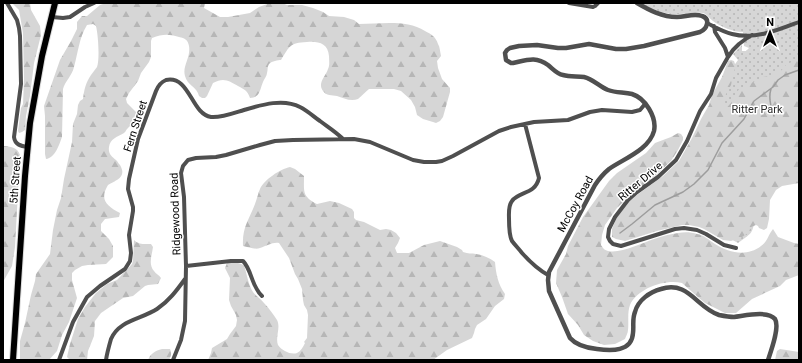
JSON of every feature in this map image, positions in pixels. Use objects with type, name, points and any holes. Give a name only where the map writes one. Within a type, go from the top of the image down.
[{"type":"main road","name":"5th Street","points":[[13,360],[30,123],[42,56],[55,3]]},
{"type":"street","points":[[7,3],[17,20],[20,36],[21,79],[14,137],[17,144],[28,147]]},
{"type":"street","points":[[52,17],[70,17],[94,3]]},
{"type":"street","points":[[569,3],[593,7],[598,3]]},
{"type":"street","points":[[637,3],[655,13],[669,17],[700,15],[704,17],[707,23],[725,32],[744,36],[774,31],[799,22]]},
{"type":"street","points":[[645,104],[632,94],[609,90],[587,78],[560,74],[541,60],[511,63],[506,60],[505,53],[510,48],[533,45],[562,48],[589,44],[616,49],[632,48],[700,32],[706,28],[707,23]]},
{"type":"street","points":[[714,26],[714,32],[725,48],[728,58]]},
{"type":"street","name":"Ritter Drive","points":[[736,248],[724,245],[701,231],[684,228],[621,246],[613,244],[608,235],[609,229],[615,217],[625,203],[637,192],[667,170],[678,158],[700,111],[710,94],[716,78],[728,58],[739,44],[752,35]]},
{"type":"street","name":"Fern Street","points":[[59,360],[73,322],[87,298],[100,286],[125,269],[130,261],[129,230],[133,211],[128,189],[129,179],[140,133],[156,91],[163,81],[177,81],[181,84],[206,116],[220,116],[276,103],[286,103],[300,107],[342,138]]},
{"type":"street","name":"Ridgewood Road","points":[[173,360],[184,330],[186,307],[184,197],[181,173],[183,166],[191,158],[226,155],[275,141],[342,138],[364,140],[413,160],[436,162],[453,156],[499,131],[525,124],[568,120],[590,112],[602,110],[632,112],[640,110],[645,104]]},
{"type":"street","name":"McCoy Road","points":[[548,275],[588,197],[599,179],[607,170],[638,151],[652,136],[654,123],[651,113],[645,104]]},
{"type":"street","points":[[525,124],[539,178],[537,184],[529,192],[515,198],[510,204],[509,228],[511,238],[514,244],[535,267],[548,275],[548,285],[555,304],[570,338],[574,342],[578,345],[603,350],[624,348],[631,342],[633,337],[634,317],[640,302],[655,291],[672,287],[681,289],[707,309],[719,315],[730,317],[765,314],[773,317],[777,326],[768,360]]},
{"type":"street","points":[[186,266],[243,261],[247,266],[255,288],[262,296]]},
{"type":"street","points":[[106,360],[111,339],[115,332],[126,323],[147,314],[162,305],[177,290],[185,279]]},
{"type":"green space","points":[[12,3],[30,3],[31,10],[40,26],[41,35],[34,63],[25,130],[19,133],[21,108],[23,104],[24,80],[23,33],[19,10]]},
{"type":"green space","points":[[106,3],[205,3],[204,8],[220,17],[228,17],[250,13],[259,7],[270,3],[282,3],[287,5],[302,5],[313,8],[329,16],[344,17],[354,20],[359,24],[393,23],[418,27],[436,39],[441,56],[437,61],[438,68],[442,79],[450,88],[450,92],[443,117],[436,123],[423,119],[417,115],[411,100],[401,91],[394,89],[369,89],[358,99],[353,100],[327,95],[321,88],[321,82],[329,66],[327,48],[319,43],[301,42],[293,44],[288,48],[281,60],[273,61],[269,64],[267,75],[263,81],[259,93],[253,98],[250,98],[244,89],[229,81],[220,80],[213,83],[207,96],[202,98],[188,82],[185,76],[184,72],[189,54],[189,44],[187,41],[183,38],[169,35],[162,35],[152,38],[151,57],[149,62],[126,99],[127,103],[136,112],[135,120],[124,133],[112,140],[109,147],[110,153],[122,169],[122,175],[120,178],[108,185],[104,195],[104,199],[108,205],[120,213],[119,217],[105,219],[101,224],[101,231],[109,239],[113,246],[113,257],[106,264],[82,266],[72,273],[72,280],[77,298],[57,351],[49,360],[20,360],[20,341],[36,274],[50,254],[53,230],[72,142],[73,124],[77,114],[78,105],[83,99],[89,78],[97,67],[98,63],[99,53],[96,26],[93,24],[87,25],[84,30],[80,40],[73,70],[63,89],[62,137],[54,154],[46,159],[44,106],[60,60],[77,29],[77,22],[82,16],[87,16],[100,5]]},
{"type":"green space","name":"Ritter Park","points":[[641,3],[799,3],[799,127],[754,218],[752,231],[738,243],[696,220],[681,167],[721,84],[738,60],[733,54],[742,45],[742,51],[746,51],[749,48],[744,46],[743,32],[723,27],[703,13],[669,14],[655,10]]},
{"type":"green space","name":"Ritter Park","points":[[799,58],[799,183],[782,186],[776,190],[770,200],[767,228],[764,230],[756,225],[751,227],[748,233],[742,237],[731,241],[723,240],[704,229],[689,225],[682,225],[657,231],[625,241],[612,237],[612,229],[616,219],[626,204],[663,176],[679,161],[709,105],[712,95],[722,77],[728,61],[734,61],[735,68],[731,85],[726,94],[725,106],[728,106],[731,103],[739,89],[763,77],[771,76],[780,72],[786,65]]},
{"type":"green space","points":[[678,133],[681,134],[683,140],[671,161],[643,187],[636,190],[627,198],[617,208],[605,225],[601,245],[603,248],[613,252],[619,251],[663,236],[688,232],[702,235],[726,250],[744,253],[750,252],[761,246],[773,229],[778,237],[799,244],[799,275],[786,280],[780,286],[752,299],[736,313],[725,313],[705,303],[682,283],[668,282],[653,286],[639,294],[630,305],[628,331],[625,339],[615,344],[604,345],[593,341],[584,335],[578,325],[568,314],[556,283],[557,270],[583,217],[609,181],[617,173],[646,153],[655,143]]},
{"type":"green space","points":[[3,144],[4,146],[16,149],[20,155],[15,247],[12,266],[3,282]]},
{"type":"green space","points":[[290,167],[304,176],[305,193],[306,196],[312,201],[317,204],[330,201],[339,203],[352,209],[356,220],[364,222],[380,230],[386,229],[396,233],[400,238],[395,248],[397,253],[409,253],[424,245],[440,241],[457,247],[463,252],[481,255],[491,259],[495,262],[498,279],[505,294],[504,299],[495,306],[486,319],[477,325],[472,338],[447,350],[433,360],[208,360],[212,348],[227,339],[236,326],[236,315],[229,300],[230,278],[225,268],[227,263],[238,263],[244,265],[251,289],[268,307],[277,320],[278,345],[287,352],[297,353],[305,343],[304,342],[307,338],[308,315],[304,305],[302,289],[289,258],[279,243],[258,249],[243,246],[246,224],[259,191],[265,182],[273,175]]},
{"type":"green space","points":[[134,240],[144,244],[151,244],[153,247],[151,265],[161,278],[158,284],[145,286],[133,296],[123,298],[101,313],[95,321],[94,336],[88,351],[87,360],[70,360],[67,357],[78,319],[96,293],[107,284],[117,280],[132,264]]},
{"type":"green space","points":[[162,349],[170,349],[171,355],[169,360],[148,360],[150,356]]},
{"type":"green space","points":[[780,349],[799,352],[799,360],[775,360],[777,351]]},
{"type":"waterway","points":[[620,233],[655,205],[683,192],[694,184],[708,170],[722,143],[744,119],[754,101],[773,87],[778,80],[785,75],[799,70]]},
{"type":"waterway","points":[[771,89],[770,99],[774,116]]}]
